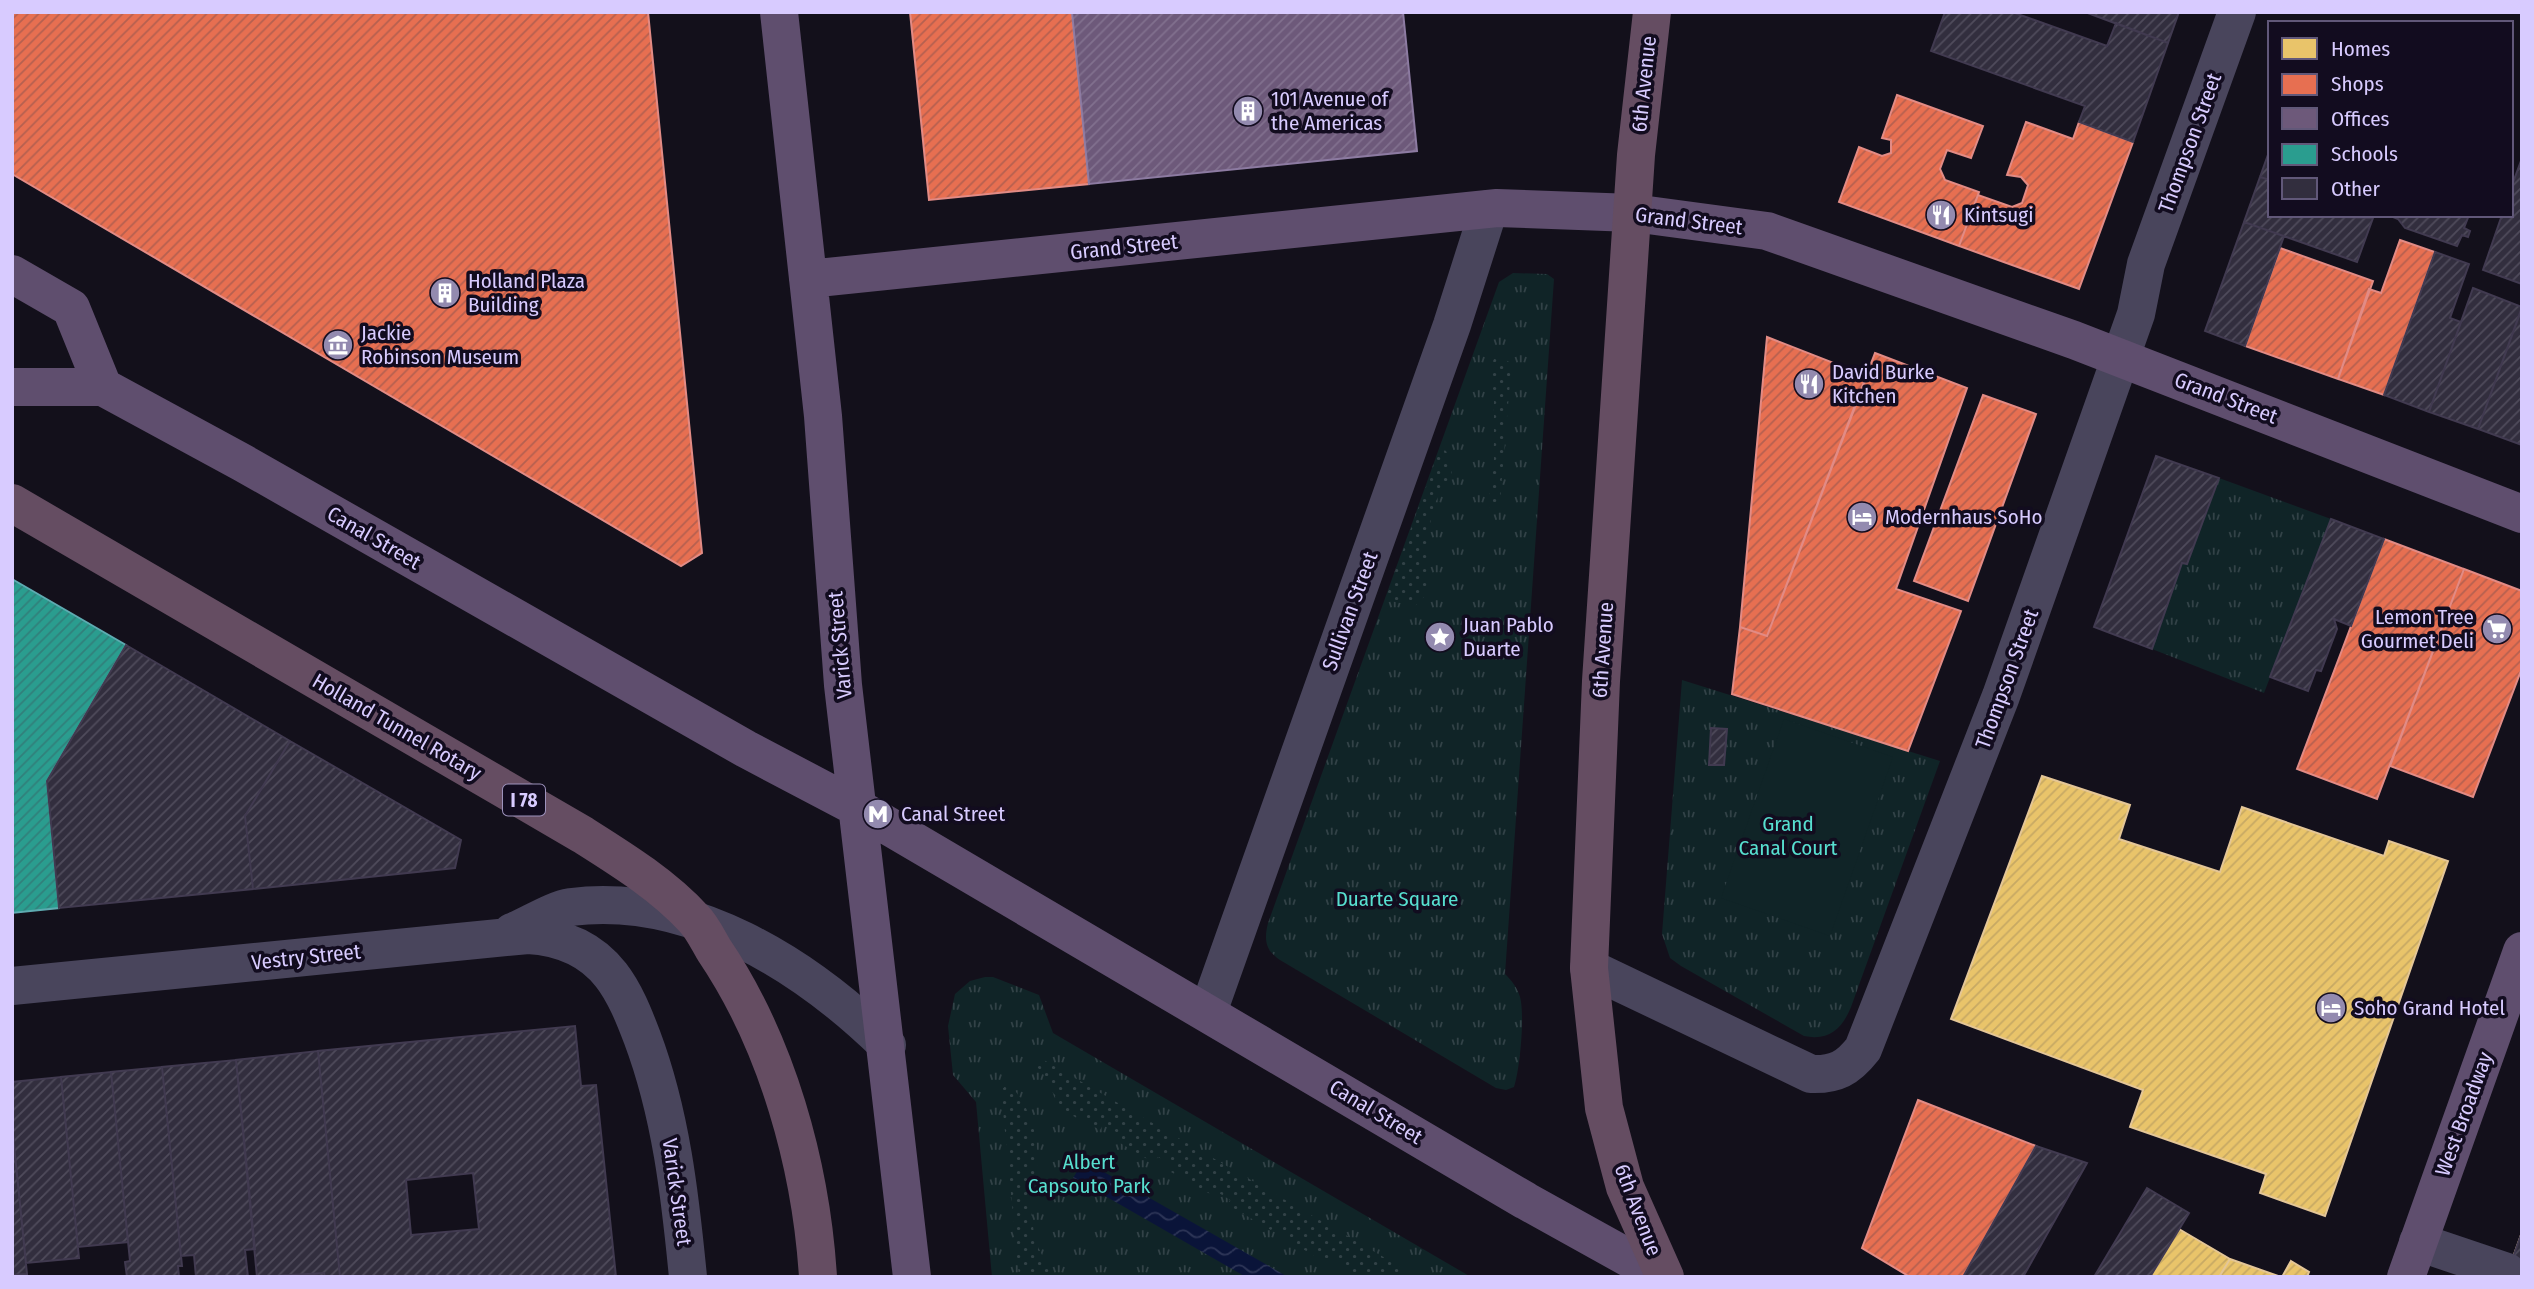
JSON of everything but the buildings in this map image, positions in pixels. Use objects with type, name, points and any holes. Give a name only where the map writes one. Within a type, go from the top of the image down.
[{"type":"highway","name":"6th Avenue","points":[[1652,12],[1636,155],[1601,681],[1589,968],[1604,1108],[1625,1187],[1664,1277]]},
{"type":"highway","name":"Holland Tunnel Rotary","points":[[12,503],[583,835],[623,860],[694,919],[736,982],[772,1063],[801,1165],[818,1277]]},
{"type":"main road","name":"Varick Street","points":[[779,12],[808,279],[856,807],[887,1045],[912,1277]]},
{"type":"main road","name":"Grand Street","points":[[808,279],[1489,209],[1633,213],[1767,231],[2122,358],[2522,514]]},
{"type":"main road","points":[[12,274],[71,308],[103,387]]},
{"type":"main road","name":"Canal Street","points":[[12,387],[103,387],[243,463],[746,749],[856,807],[1526,1200],[1664,1277]]},
{"type":"main road","name":"West Broadway","points":[[2412,1259],[2522,951]]},
{"type":"street","name":"Thompson Street","points":[[1589,968],[1793,1068],[1811,1074],[1830,1075],[1850,1065],[1875,1025],[1997,709],[2122,358],[2136,314],[2146,264],[2237,12]]},
{"type":"street","name":"Sullivan Street","points":[[1208,1012],[1451,325],[1489,209]]},
{"type":"street","points":[[500,937],[569,907],[639,907],[694,919],[814,981],[887,1045]]},
{"type":"street","name":"Vestry Street","points":[[12,986],[500,937],[556,937],[594,958]]},
{"type":"street","name":"Varick Street","points":[[594,958],[611,975],[623,993],[649,1057],[673,1150],[688,1277]]},
{"type":"street","points":[[2412,1259],[2507,1272]]},
{"type":"green space","name":"Duarte Square","points":[[1513,273],[1547,274],[1554,279],[1505,974],[1520,997],[1521,1042],[1514,1087],[1506,1090],[1496,1088],[1280,960],[1269,948],[1266,934],[1499,282]]},
{"type":"green space","points":[[1501,357],[1509,362],[1511,370],[1499,513],[1489,507],[1494,462],[1494,395],[1490,368],[1494,359]]},
{"type":"green space","points":[[1440,448],[1446,451],[1452,470],[1436,501],[1431,520],[1429,592],[1415,606],[1385,600]]},
{"type":"green space","points":[[2219,478],[2331,519],[2264,693],[2152,649],[2182,563],[2187,564]]},
{"type":"green space","name":"Grand Canal Court","points":[[1682,680],[1940,761],[1851,1007],[1839,1027],[1827,1035],[1804,1036],[1670,958],[1662,934]]},
{"type":"green space","points":[[1784,719],[1893,757],[1830,936],[1721,898]]},
{"type":"green space","name":"Albert Capsouto Park","points":[[993,977],[1039,995],[1053,1033],[1471,1277],[992,1277],[976,1102],[953,1075],[948,1026],[955,994],[970,981]]},
{"type":"green space","points":[[1042,1059],[1418,1277],[1350,1277],[1343,1272],[1346,1267],[1333,1260],[1329,1264],[1287,1240],[1289,1234],[1275,1225],[1271,1230],[1228,1205],[1230,1200],[1216,1191],[1212,1195],[1171,1172],[1174,1166],[1158,1157],[1154,1163],[1115,1140],[1118,1133],[1103,1125],[1100,1130],[1072,1115],[1058,1102],[1046,1078],[1034,1065]]},
{"type":"green space","points":[[1009,1083],[1025,1107],[1035,1133],[1037,1175],[1035,1189],[1028,1189],[1035,1241],[1053,1277],[1019,1277],[1001,1090]]},
{"type":"water","points":[[1084,1160],[1288,1277],[1246,1277],[1073,1178]]},
{"type":"place","name":"101 Avenue of the Americas","points":[[1248,111]]},
{"type":"place","name":"Kintsugi","points":[[1941,215]]},
{"type":"place","name":"Holland Plaza Building","points":[[445,293]]},
{"type":"place","name":"Jackie Robinson Museum","points":[[338,345]]},
{"type":"place","name":"David Burke Kitchen","points":[[1809,384]]},
{"type":"place","name":"Modernhaus SoHo","points":[[1862,517]]},
{"type":"place","name":"Lemon Tree Gourmet Deli","points":[[2497,629]]},
{"type":"place","name":"Juan Pablo Duarte","points":[[1440,637]]},
{"type":"place","name":"Canal Street","points":[[878,814]]},
{"type":"place","name":"Soho Grand Hotel","points":[[2331,1008]]}]
